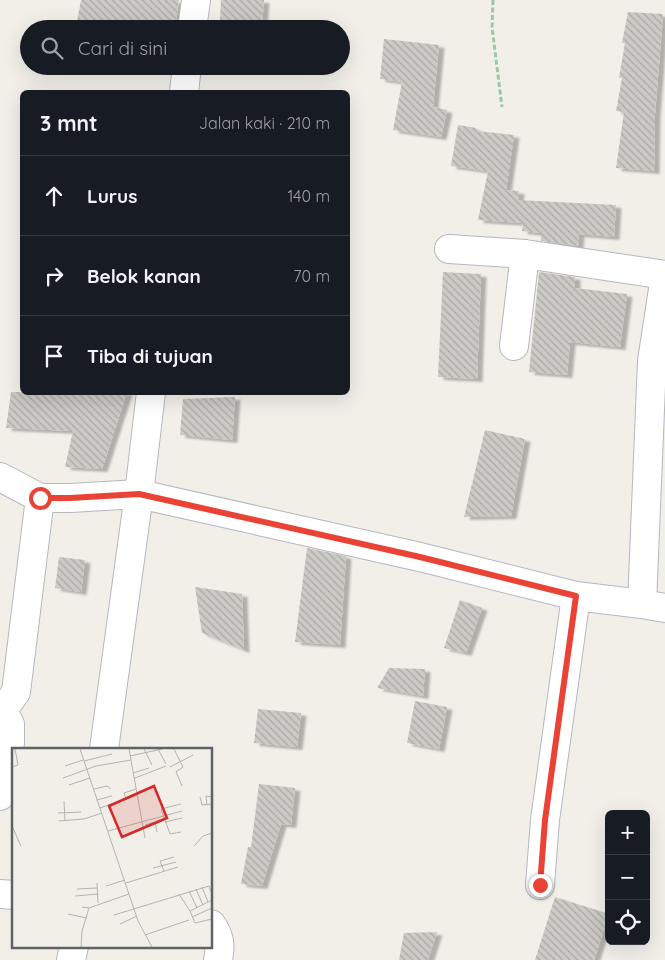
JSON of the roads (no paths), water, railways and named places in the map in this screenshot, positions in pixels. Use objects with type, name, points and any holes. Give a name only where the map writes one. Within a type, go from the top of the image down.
[{"type":"street","points":[[193,20],[196,0]]},
{"type":"street","points":[[184,90],[187,75]]},
{"type":"street","points":[[0,477],[40,498],[139,494],[410,554],[576,596],[653,606],[658,362],[665,276],[525,254],[449,249]]},
{"type":"street","points":[[514,346],[525,254]]},
{"type":"street","points":[[104,748],[151,395]]},
{"type":"street","points":[[0,796],[10,743],[10,724],[0,706],[9,702],[16,692],[40,498]]},
{"type":"street","points":[[540,885],[545,820],[576,596]]},
{"type":"street","points":[[212,926],[219,938],[220,950],[218,960]]}]
